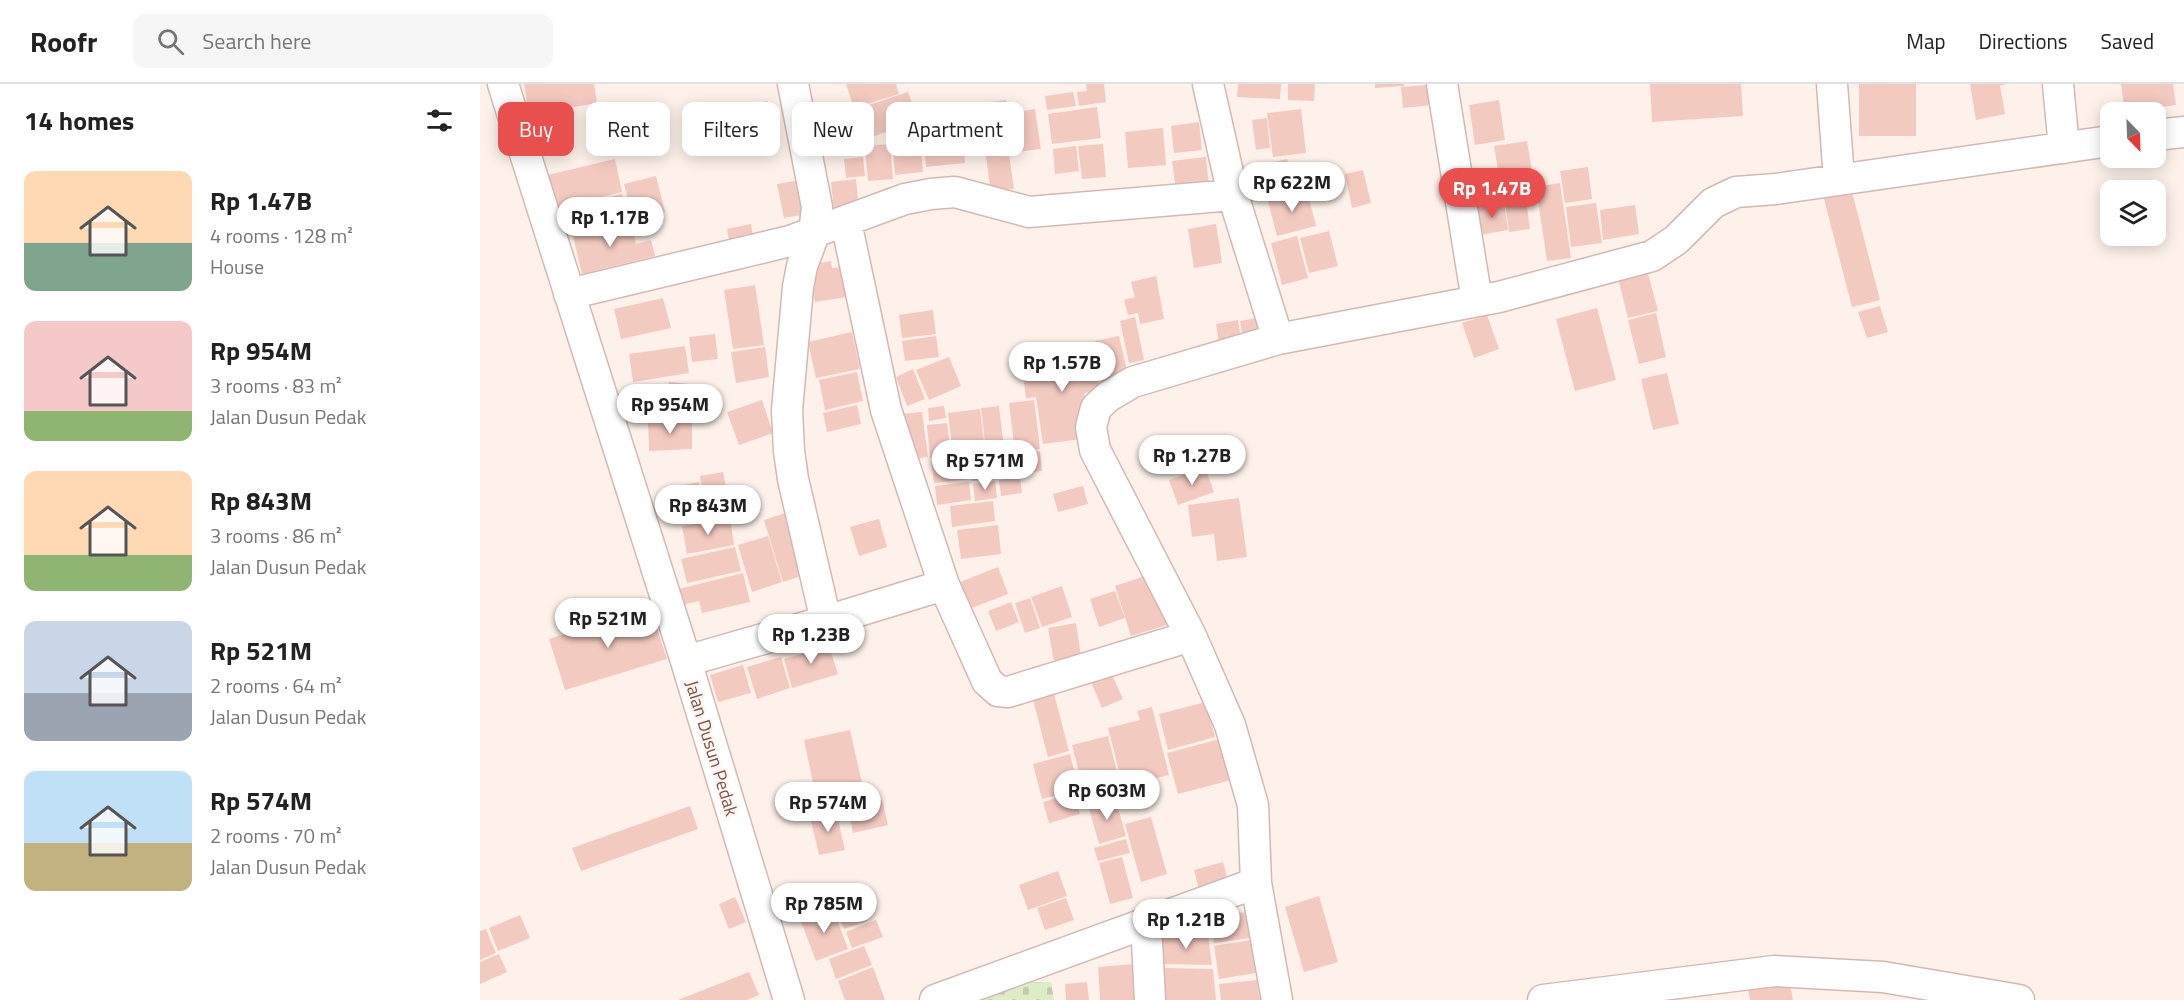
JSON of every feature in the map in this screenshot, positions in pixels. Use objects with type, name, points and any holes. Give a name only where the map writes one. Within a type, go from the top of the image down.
[{"type":"street","name":"Jalan Dusun Pedak","points":[[503,84],[686,661],[789,1000]]},
{"type":"street","points":[[793,84],[816,207],[814,234],[802,266],[798,287],[787,410],[793,479],[826,621]]},
{"type":"street","points":[[1208,84],[1233,195],[1278,339]]},
{"type":"street","points":[[1442,84],[1477,301]]},
{"type":"street","points":[[1832,84],[1839,179]]},
{"type":"street","points":[[2058,84],[2064,148]]},
{"type":"street","points":[[2166,134],[2184,132]]},
{"type":"street","points":[[1277,1000],[1256,883],[1252,805],[1230,725],[1191,636],[1095,450],[1090,428],[1096,408],[1109,396],[1133,382],[1278,339],[1477,301],[1652,256],[1676,240],[1713,203],[1736,192],[2100,143]]},
{"type":"street","points":[[569,294],[710,262],[814,234],[905,199],[955,192],[1029,212],[1233,195]]},
{"type":"street","points":[[846,222],[886,410],[944,585],[987,681],[998,691],[1008,692],[1191,636]]},
{"type":"street","points":[[686,661],[944,585]]},
{"type":"street","points":[[935,1000],[1256,883]]},
{"type":"street","points":[[1146,922],[1150,1000]]},
{"type":"street","points":[[1543,1000],[1774,971],[1882,977],[2019,1000]]},
{"type":"green space","points":[[1009,982],[1051,982],[1054,1000],[967,1000]]},
{"type":"building","points":[[524,84],[594,84],[597,102],[586,102],[586,105],[574,107],[574,102],[527,102]]},
{"type":"building","points":[[846,84],[896,84],[899,94],[873,102],[852,102]]},
{"type":"building","points":[[1086,84],[1104,84],[1106,102],[1079,106],[1077,92],[1087,91]]},
{"type":"building","points":[[1238,84],[1281,84],[1280,99],[1237,97]]},
{"type":"building","points":[[1288,84],[1315,84],[1314,101],[1288,100]]},
{"type":"building","points":[[1375,84],[1404,84],[1404,86],[1375,88]]},
{"type":"building","points":[[1439,84],[1441,104],[1403,108],[1401,87]]},
{"type":"building","points":[[1650,84],[1741,84],[1743,116],[1652,122]]},
{"type":"building","points":[[1859,84],[1916,84],[1916,136],[1859,136]]},
{"type":"building","points":[[1970,84],[2006,84],[2000,86],[2005,114],[1976,120]]},
{"type":"building","points":[[2121,84],[2173,84],[2176,105],[2166,106],[2166,102],[2124,102]]},
{"type":"building","points":[[908,92],[911,102],[886,102],[886,132],[874,136],[874,103]]},
{"type":"building","points":[[1073,92],[1076,106],[1047,110],[1045,96]]},
{"type":"building","points":[[1499,100],[1505,140],[1475,145],[1469,105]]},
{"type":"building","points":[[1097,107],[1101,138],[1052,144],[1048,114]]},
{"type":"building","points":[[1035,109],[1041,149],[1024,151],[1024,111]]},
{"type":"building","points":[[1301,109],[1306,153],[1273,157],[1267,113]]},
{"type":"building","points":[[1267,118],[1270,148],[1256,150],[1252,120]]},
{"type":"building","points":[[1199,122],[1202,150],[1174,153],[1171,126]]},
{"type":"building","points":[[1163,128],[1166,165],[1128,168],[1125,132]]},
{"type":"building","points":[[1527,141],[1533,177],[1500,182],[1494,146]]},
{"type":"building","points":[[886,144],[886,156],[891,156],[893,179],[868,181],[866,156],[874,156],[874,145]]},
{"type":"building","points":[[1103,144],[1106,177],[1082,179],[1078,146]]},
{"type":"building","points":[[1076,146],[1079,171],[1055,174],[1053,149]]},
{"type":"building","points":[[893,156],[922,156],[923,172],[895,175]]},
{"type":"building","points":[[925,156],[964,156],[965,163],[926,167]]},
{"type":"building","points":[[986,156],[1009,156],[1014,189],[991,192]]},
{"type":"building","points":[[863,157],[865,176],[846,178],[844,159]]},
{"type":"building","points":[[1206,157],[1209,186],[1176,190],[1172,161]]},
{"type":"building","points":[[615,159],[622,192],[556,208],[548,175]]},
{"type":"building","points":[[1287,159],[1295,189],[1265,196],[1257,166]]},
{"type":"building","points":[[1588,167],[1592,199],[1565,203],[1560,171]]},
{"type":"building","points":[[1363,170],[1371,203],[1352,208],[1345,174]]},
{"type":"building","points":[[656,176],[665,212],[633,219],[624,184]]},
{"type":"building","points":[[806,179],[813,213],[784,218],[777,184]]},
{"type":"building","points":[[856,179],[859,210],[834,212],[831,182]]},
{"type":"building","points":[[1528,182],[1530,195],[1510,198],[1507,185]]},
{"type":"building","points":[[1560,183],[1571,258],[1547,261],[1536,187]]},
{"type":"building","points":[[1505,185],[1507,198],[1481,202],[1479,189]]},
{"type":"building","points":[[1307,191],[1316,226],[1277,236],[1268,201]]},
{"type":"building","points":[[1852,192],[1880,300],[1852,307],[1824,199]]},
{"type":"building","points":[[622,194],[628,220],[579,232],[573,206]]},
{"type":"building","points":[[1526,200],[1530,229],[1509,232],[1505,203]]},
{"type":"building","points":[[1504,203],[1508,230],[1480,235],[1476,207]]},
{"type":"building","points":[[1596,203],[1602,243],[1571,247],[1566,207]]},
{"type":"building","points":[[1635,205],[1639,234],[1603,240],[1600,210]]},
{"type":"building","points":[[631,222],[636,244],[651,240],[655,256],[582,274],[573,236]]},
{"type":"building","points":[[751,224],[754,241],[730,246],[727,229]]},
{"type":"building","points":[[1216,224],[1222,263],[1194,268],[1188,229]]},
{"type":"building","points":[[1329,231],[1338,266],[1309,273],[1300,238]]},
{"type":"building","points":[[1297,236],[1308,278],[1282,285],[1271,243]]},
{"type":"building","points":[[831,261],[832,268],[843,267],[847,297],[815,302],[809,265]]},
{"type":"building","points":[[1647,270],[1658,311],[1628,318],[1618,278]]},
{"type":"building","points":[[1156,276],[1164,319],[1140,324],[1138,313],[1128,315],[1124,300],[1135,297],[1131,282]]},
{"type":"building","points":[[755,285],[764,345],[733,349],[724,290]]},
{"type":"building","points":[[663,298],[671,328],[621,339],[614,309]]},
{"type":"building","points":[[1880,306],[1888,332],[1867,338],[1858,312]]},
{"type":"building","points":[[1597,308],[1616,380],[1575,391],[1556,319]]},
{"type":"building","points":[[933,310],[936,334],[902,338],[899,315]]},
{"type":"building","points":[[1656,313],[1666,357],[1639,364],[1628,320]]},
{"type":"building","points":[[1487,315],[1499,349],[1474,358],[1462,323]]},
{"type":"building","points":[[1135,317],[1144,360],[1129,363],[1120,321]]},
{"type":"building","points":[[1263,317],[1267,340],[1244,344],[1240,321]]},
{"type":"building","points":[[1238,320],[1242,345],[1220,349],[1216,324]]},
{"type":"building","points":[[852,332],[860,369],[816,378],[808,342]]},
{"type":"building","points":[[715,334],[718,359],[692,362],[689,337]]},
{"type":"building","points":[[936,336],[939,357],[905,361],[902,341]]},
{"type":"building","points":[[1119,336],[1128,375],[1103,380],[1095,341]]},
{"type":"building","points":[[685,346],[689,373],[633,382],[629,354]]},
{"type":"building","points":[[765,347],[769,377],[736,383],[731,352]]},
{"type":"building","points":[[1095,351],[1100,391],[1084,393],[1090,438],[1043,444],[1036,397],[1026,398],[1021,360]]},
{"type":"building","points":[[949,357],[961,386],[929,400],[916,370]]},
{"type":"building","points":[[913,369],[925,399],[907,406],[896,377]]},
{"type":"building","points":[[857,372],[863,401],[825,410],[819,380]]},
{"type":"building","points":[[1667,373],[1679,424],[1653,430],[1641,379]]},
{"type":"building","points":[[669,382],[700,385],[697,407],[667,403]]},
{"type":"building","points":[[762,400],[773,433],[739,445],[727,412]]},
{"type":"building","points":[[1034,400],[1040,449],[1015,452],[1009,403]]},
{"type":"building","points":[[857,405],[861,424],[827,432],[823,413]]},
{"type":"building","points":[[944,406],[946,418],[929,421],[928,408]]},
{"type":"building","points":[[999,406],[1003,440],[985,443],[981,408]]},
{"type":"building","points":[[980,409],[985,451],[953,454],[948,413]]},
{"type":"building","points":[[922,412],[928,457],[907,460],[901,414]]},
{"type":"building","points":[[692,419],[692,449],[649,451],[648,420]]},
{"type":"building","points":[[947,423],[951,455],[930,458],[927,425]]},
{"type":"building","points":[[1040,451],[1042,471],[1008,475],[1006,456]]},
{"type":"building","points":[[985,454],[989,479],[972,481],[969,456]]},
{"type":"building","points":[[1003,456],[1005,477],[991,479],[988,458]]},
{"type":"building","points":[[966,457],[969,479],[934,483],[931,461]]},
{"type":"building","points":[[1205,467],[1214,492],[1178,505],[1169,480]]},
{"type":"building","points":[[723,472],[726,487],[703,492],[700,476]]},
{"type":"building","points":[[1020,477],[1022,493],[1001,496],[999,480]]},
{"type":"building","points":[[995,481],[997,498],[975,501],[973,484]]},
{"type":"building","points":[[699,482],[701,496],[670,502],[667,488]]},
{"type":"building","points":[[969,482],[971,500],[937,505],[935,486]]},
{"type":"building","points":[[1083,486],[1088,504],[1058,512],[1053,494]]},
{"type":"building","points":[[723,495],[726,514],[673,524],[670,504]]},
{"type":"building","points":[[1239,498],[1247,557],[1217,561],[1214,534],[1192,537],[1188,505]]},
{"type":"building","points":[[993,501],[995,521],[952,527],[950,506]]},
{"type":"building","points":[[791,511],[811,573],[783,582],[764,520]]},
{"type":"building","points":[[730,518],[734,545],[687,554],[682,526]]},
{"type":"building","points":[[879,519],[887,547],[859,556],[850,527]]},
{"type":"building","points":[[998,525],[1001,554],[961,559],[957,530]]},
{"type":"building","points":[[768,536],[782,582],[752,592],[738,545]]},
{"type":"building","points":[[735,547],[741,571],[687,583],[681,559]]},
{"type":"building","points":[[998,567],[1008,594],[964,611],[953,585]]},
{"type":"building","points":[[743,573],[750,602],[702,613],[699,601],[682,605],[679,589]]},
{"type":"building","points":[[1151,574],[1167,625],[1131,636],[1115,586]]},
{"type":"building","points":[[1062,586],[1072,617],[1042,627],[1031,597]]},
{"type":"building","points":[[1115,591],[1125,618],[1099,627],[1090,599]]},
{"type":"building","points":[[1030,598],[1040,628],[1025,633],[1015,603]]},
{"type":"building","points":[[1011,602],[1019,622],[996,631],[988,611]]},
{"type":"building","points":[[650,607],[667,659],[565,690],[549,639]]},
{"type":"building","points":[[1076,623],[1081,657],[1054,662],[1048,628]]},
{"type":"building","points":[[814,638],[817,649],[829,646],[838,674],[792,688],[784,659],[805,653],[801,642]]},
{"type":"building","points":[[781,657],[790,688],[757,699],[747,667]]},
{"type":"building","points":[[743,665],[751,693],[718,702],[710,675]]},
{"type":"building","points":[[1109,668],[1123,699],[1102,708],[1089,677]]},
{"type":"building","points":[[1052,686],[1069,751],[1048,757],[1031,692]]},
{"type":"building","points":[[1206,702],[1215,737],[1168,750],[1159,714]]},
{"type":"building","points":[[1152,707],[1169,775],[1123,786],[1108,728],[1140,720],[1137,711]]},
{"type":"building","points":[[850,730],[866,801],[819,811],[804,740]]},
{"type":"building","points":[[1108,736],[1121,787],[1085,796],[1072,745]]},
{"type":"building","points":[[1220,739],[1231,780],[1178,794],[1167,753]]},
{"type":"building","points":[[1070,754],[1079,790],[1042,799],[1033,764]]},
{"type":"building","points":[[1074,793],[1080,814],[1049,823],[1043,802]]},
{"type":"building","points":[[1115,798],[1126,836],[1099,844],[1088,805]]},
{"type":"building","points":[[882,800],[888,825],[853,833],[848,808]]},
{"type":"building","points":[[690,806],[698,829],[581,871],[572,848]]},
{"type":"building","points":[[836,811],[845,850],[819,855],[810,817]]},
{"type":"building","points":[[1151,817],[1167,874],[1141,882],[1125,824]]},
{"type":"building","points":[[1126,839],[1130,853],[1098,861],[1094,848]]},
{"type":"building","points":[[1122,857],[1133,898],[1110,904],[1099,863]]},
{"type":"building","points":[[1223,862],[1229,885],[1200,893],[1194,870]]},
{"type":"building","points":[[1058,871],[1067,896],[1028,910],[1019,885]]},
{"type":"building","points":[[849,884],[855,898],[835,906],[830,892]]},
{"type":"building","points":[[1319,896],[1338,962],[1304,972],[1285,907]]},
{"type":"building","points":[[735,897],[746,922],[729,929],[719,904]]},
{"type":"building","points":[[1066,898],[1074,920],[1045,930],[1037,908]]},
{"type":"building","points":[[859,900],[867,921],[844,929],[836,909]]},
{"type":"building","points":[[832,907],[848,949],[816,961],[800,919]]},
{"type":"building","points":[[1253,911],[1257,937],[1214,943],[1210,917]]},
{"type":"building","points":[[520,915],[530,938],[498,951],[489,928]]},
{"type":"building","points":[[876,920],[883,937],[852,948],[846,932]]},
{"type":"building","points":[[486,929],[496,953],[480,960],[480,931]]},
{"type":"building","points":[[1162,935],[1208,935],[1212,965],[1162,964]]},
{"type":"building","points":[[1257,939],[1262,972],[1219,979],[1214,946]]},
{"type":"building","points":[[864,946],[872,965],[836,979],[829,959]]},
{"type":"building","points":[[499,954],[507,972],[480,984],[480,962]]},
{"type":"building","points":[[1134,964],[1137,1000],[1100,1000],[1098,967]]},
{"type":"building","points":[[873,967],[885,1000],[845,1000],[838,981]]},
{"type":"building","points":[[1163,968],[1213,969],[1216,1000],[1162,1000]]},
{"type":"building","points":[[749,972],[759,995],[747,1000],[678,1000]]},
{"type":"building","points":[[1257,980],[1259,997],[1271,996],[1272,1000],[1221,1000],[1219,984]]},
{"type":"building","points":[[1087,982],[1089,1000],[1066,1000],[1065,984]]},
{"type":"building","points":[[1790,983],[1793,1000],[1750,1000],[1748,990]]}]
